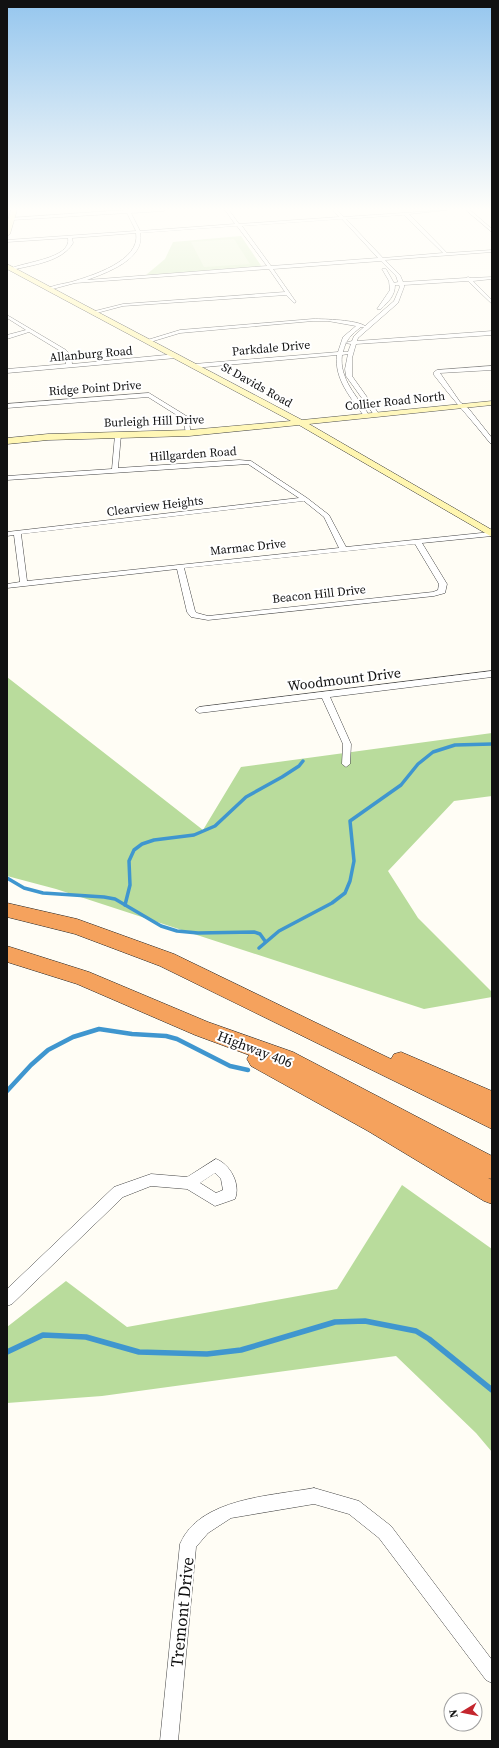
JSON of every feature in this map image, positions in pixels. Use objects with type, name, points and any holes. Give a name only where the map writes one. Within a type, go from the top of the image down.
[{"type":"highway","points":[[7,910],[77,927],[167,960],[492,1101]]},
{"type":"highway","name":"Highway 406","points":[[7,954],[82,978],[202,1029],[286,1059],[492,1168]]},
{"type":"highway","points":[[167,960],[492,1118]]},
{"type":"highway","points":[[202,1029],[338,1101],[436,1158],[492,1193]]},
{"type":"main road","name":"St Davids Road","points":[[54,292],[301,423],[492,534]]},
{"type":"main road","name":"Collier Road North","points":[[301,423],[492,403]]},
{"type":"main road","name":"Burleigh Hill Drive","points":[[7,441],[48,437],[189,433],[301,423]]},
{"type":"street","points":[[372,314],[389,298],[392,292]]},
{"type":"street","points":[[376,414],[349,376],[348,369],[350,353],[356,337],[396,302],[401,292]]},
{"type":"street","points":[[481,292],[492,303]]},
{"type":"street","points":[[93,313],[124,305],[288,293],[294,302]]},
{"type":"street","points":[[7,316],[64,351],[68,356],[69,365]]},
{"type":"street","points":[[147,341],[180,332],[313,320],[328,320],[368,327]]},
{"type":"street","points":[[366,320],[345,338],[341,353],[339,374],[366,415]]},
{"type":"street","points":[[7,337],[30,330]]},
{"type":"street","points":[[344,343],[353,344],[492,333]]},
{"type":"street","name":"Parkdale Drive","points":[[194,366],[350,353]]},
{"type":"street","name":"Allanburg Road","points":[[7,371],[176,356]]},
{"type":"street","points":[[492,368],[437,372],[437,378],[467,410],[492,442]]},
{"type":"street","name":"Ridge Point Drive","points":[[7,406],[149,395],[186,418],[189,433]]},
{"type":"street","points":[[116,470],[118,435]]},
{"type":"street","name":"Hillgarden Road","points":[[7,478],[249,462],[305,498],[327,516],[344,548]]},
{"type":"street","name":"Clearview Heights","points":[[7,534],[305,498]]},
{"type":"street","points":[[17,533],[24,584]]},
{"type":"street","name":"Marmac Drive","points":[[7,586],[344,548],[492,534]]},
{"type":"street","name":"Beacon Hill Drive","points":[[180,566],[191,612],[194,615],[208,618],[434,594],[442,591],[443,584],[418,541]]},
{"type":"street","name":"Woodmount Drive","points":[[199,710],[492,674]]},
{"type":"street","points":[[325,694],[347,744],[346,764]]},
{"type":"street","points":[[7,1299],[119,1192],[151,1180],[189,1183]]},
{"type":"street","name":"Tremont Drive","points":[[169,1741],[188,1544],[202,1527],[229,1511],[314,1496],[353,1507],[385,1532],[492,1674]]},
{"type":"green space","points":[[7,677],[203,830],[241,767],[492,733],[492,796],[454,801],[388,871],[418,918],[492,992],[492,997],[424,1009],[56,889],[7,876]]},
{"type":"green space","points":[[402,1185],[492,1249],[492,1452],[476,1433],[396,1356],[102,1396],[7,1403],[7,1327],[66,1281],[127,1327],[337,1289]]},
{"type":"waterway","points":[[259,948],[279,931],[332,903],[345,893],[350,881],[354,861],[350,821],[401,785],[418,764],[433,752],[455,745],[492,744]]},
{"type":"waterway","points":[[125,905],[130,885],[129,861],[134,850],[142,844],[154,840],[194,835],[215,826],[246,797],[282,777],[299,766],[303,761]]},
{"type":"waterway","points":[[7,878],[24,888],[43,893],[104,897],[115,899],[125,905]]},
{"type":"waterway","points":[[125,905],[161,926],[177,931],[198,933],[254,932],[260,934],[265,941]]},
{"type":"waterway","points":[[7,1091],[31,1065],[48,1050],[73,1037],[99,1029],[132,1034],[166,1036],[177,1039],[230,1066],[248,1070]]},
{"type":"waterway","points":[[7,1352],[43,1335],[86,1337],[139,1352],[207,1354],[241,1350],[335,1322],[365,1321],[416,1331],[429,1339],[492,1390]]}]
